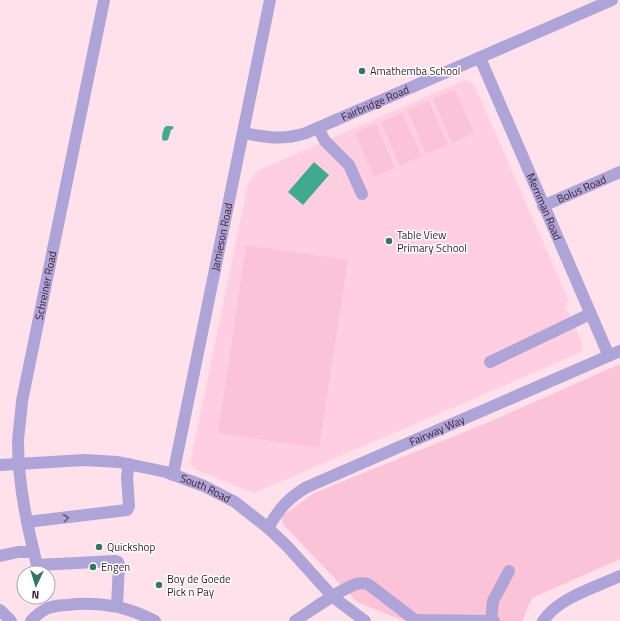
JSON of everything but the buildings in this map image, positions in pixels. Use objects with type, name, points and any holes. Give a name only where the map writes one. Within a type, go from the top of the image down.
[{"type":"street","name":"Schreiner Road","points":[[37,565],[22,496],[18,442],[22,401],[104,0]]},
{"type":"street","name":"Jamieson Road","points":[[173,475],[270,0]]},
{"type":"street","name":"Fairbridge Road","points":[[243,134],[291,138],[318,128],[612,0]]},
{"type":"street","name":"Merriman Road","points":[[480,58],[590,314],[614,354]]},
{"type":"street","points":[[318,128],[325,141],[349,165],[362,194]]},
{"type":"street","name":"Bolus Road","points":[[543,206],[620,172]]},
{"type":"street","points":[[490,362],[590,314]]},
{"type":"street","name":"Fairway Way","points":[[268,528],[284,504],[295,494],[307,487],[614,354]]},
{"type":"street","name":"South Road","points":[[0,465],[84,460],[118,462],[173,475],[204,486],[235,502],[268,528],[292,551],[333,597],[365,621]]},
{"type":"street","points":[[27,522],[127,510],[129,506],[129,464]]},
{"type":"street","points":[[0,556],[18,552],[34,552]]},
{"type":"street","points":[[56,567],[115,561],[118,562],[116,606]]},
{"type":"street","points":[[491,621],[493,602],[509,572]]},
{"type":"street","points":[[543,621],[563,602],[620,576]]},
{"type":"street","points":[[295,621],[355,584],[362,583],[368,584],[415,620],[494,621]]},
{"type":"street","points":[[56,602],[92,603],[116,606],[135,611],[155,621]]},
{"type":"street","points":[[31,621],[44,605]]},
{"type":"street","points":[[0,610],[11,621]]},
{"type":"shaded area","name":"Table View Primary School","points":[[465,80],[474,84],[568,299],[566,308],[582,342],[582,352],[254,493],[196,470],[190,464],[248,183],[259,170]]},
{"type":"shaded area","points":[[455,90],[474,133],[452,143],[433,99]]},
{"type":"shaded area","points":[[429,101],[448,145],[426,154],[407,110]]},
{"type":"shaded area","points":[[402,113],[422,156],[400,166],[381,122]]},
{"type":"shaded area","points":[[376,124],[395,168],[374,177],[355,133]]},
{"type":"shaded area","points":[[166,126],[172,126],[174,128],[171,130],[168,140],[164,141],[162,136],[163,130]]},
{"type":"shaded area","points":[[314,162],[329,175],[303,205],[288,192]]},
{"type":"shaded area","points":[[246,245],[348,260],[319,448],[218,433]]},
{"type":"shaded area","points":[[620,364],[620,559],[532,598],[522,621],[404,621],[357,602],[283,524],[282,516],[314,493],[489,422]]},
{"type":"place","name":"Amathemba School","points":[[362,71]]},
{"type":"place","name":"Table View Primary School","points":[[389,241]]},
{"type":"place","name":"Quickshop","points":[[99,547]]},
{"type":"place","name":"Engen","points":[[93,567]]},
{"type":"place","name":"Boy de Goede Pick n Pay","points":[[159,585]]}]
